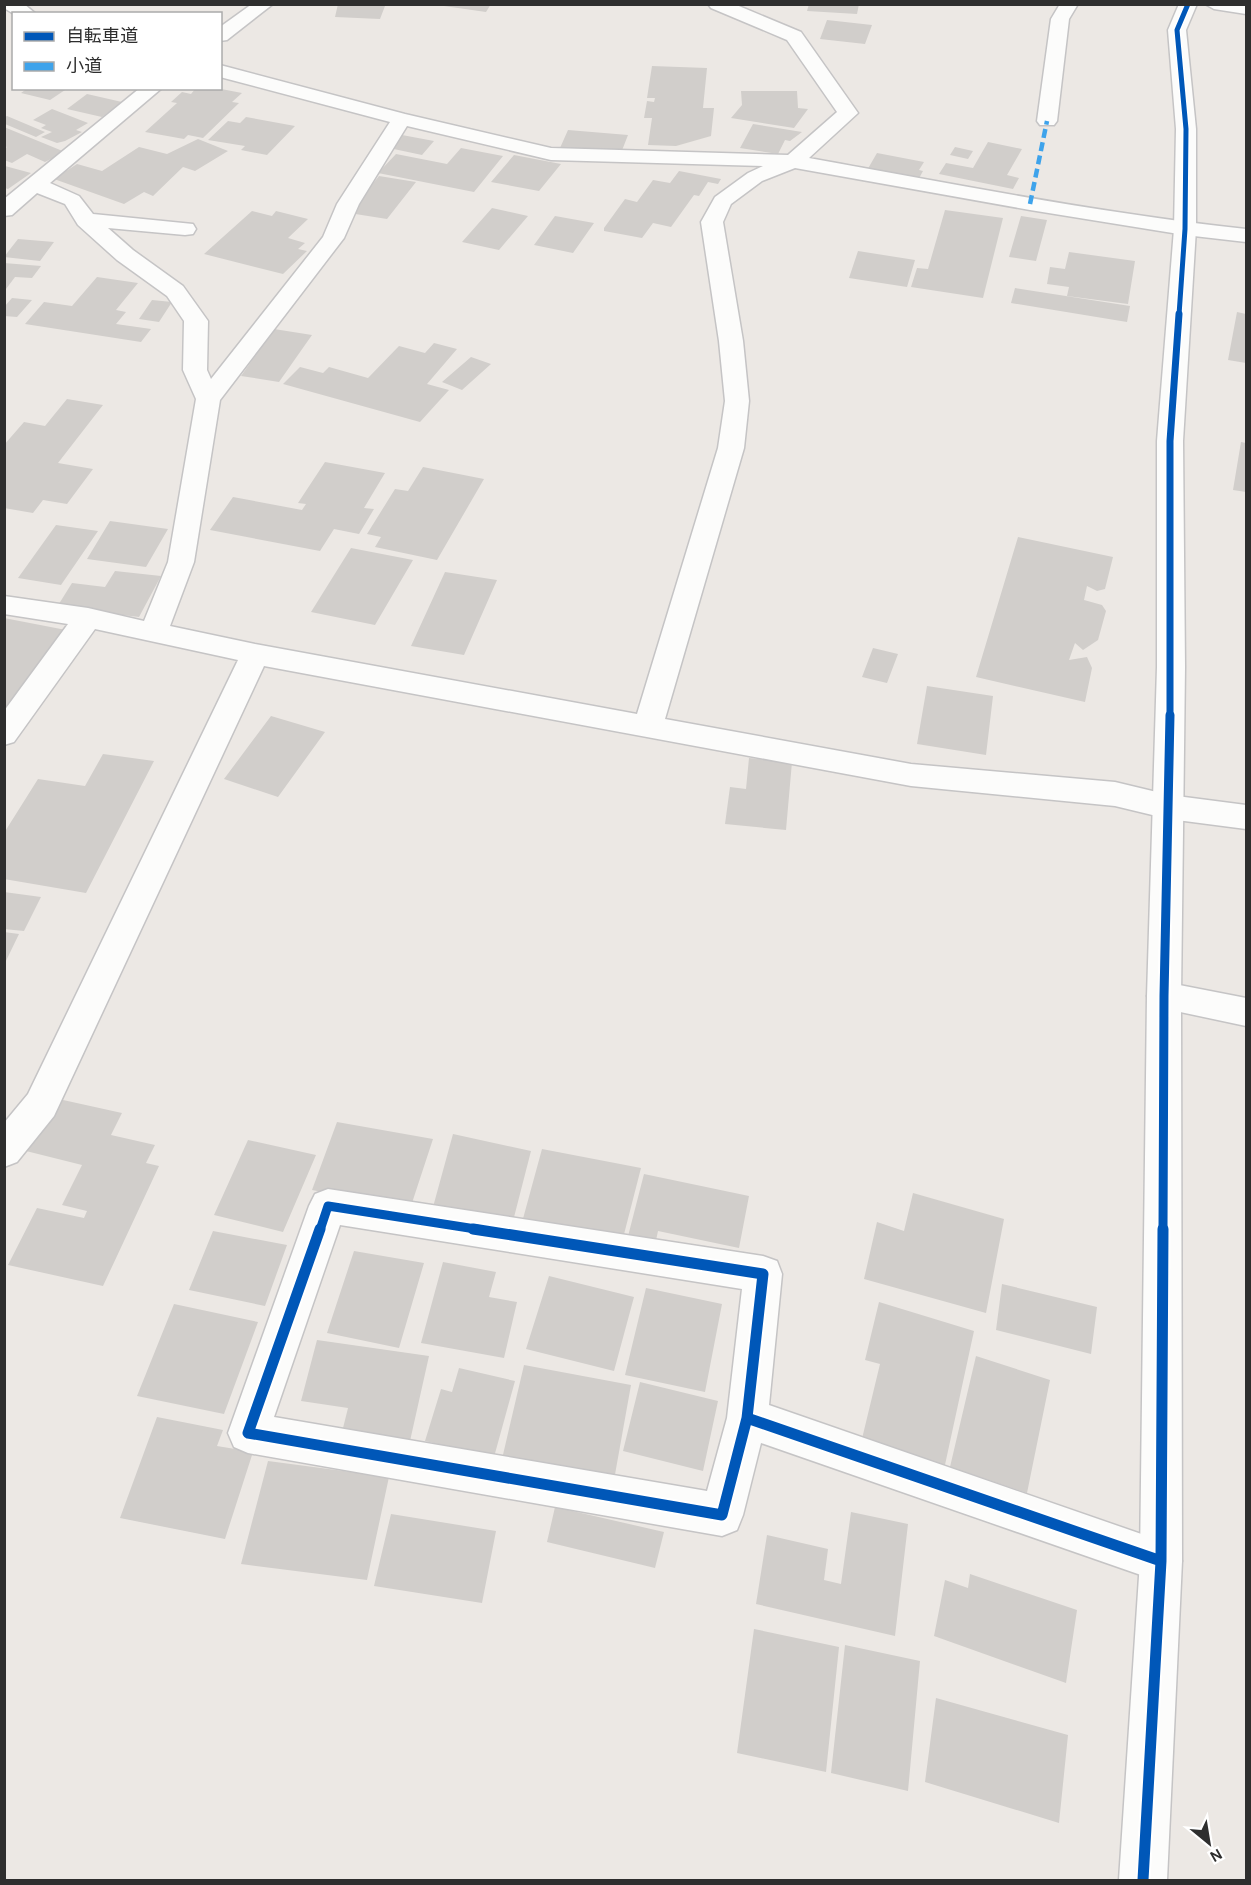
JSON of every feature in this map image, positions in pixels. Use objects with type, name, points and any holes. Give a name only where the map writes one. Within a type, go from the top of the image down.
[{"type":"street","points":[[10,4],[24,12]]},
{"type":"street","points":[[222,35],[264,4]]},
{"type":"street","points":[[648,727],[731,448],[737,401],[731,341],[712,222],[722,201],[755,177],[794,161],[848,113],[794,36],[717,4]]},
{"type":"street","points":[[1047,121],[1060,19],[1069,4]]},
{"type":"street","points":[[1143,1881],[1161,1561],[1164,996],[1172,667],[1170,441],[1185,229],[1186,129],[1177,30],[1188,4]]},
{"type":"street","points":[[1214,4],[1246,7]]},
{"type":"street","points":[[1233,4],[1246,7]]},
{"type":"street","points":[[222,72],[402,119],[551,154],[794,161],[1018,202],[1185,229],[1246,236]]},
{"type":"street","points":[[4,210],[151,90]]},
{"type":"street","points":[[154,632],[182,562],[208,399],[333,238],[348,204],[402,119]]},
{"type":"street","points":[[36,185],[72,200],[86,220],[125,255],[175,291],[196,321],[195,370],[208,399]]},
{"type":"street","points":[[86,220],[185,229]]},
{"type":"street","points":[[4,606],[88,618],[255,654],[911,775],[1115,794],[1169,807],[1246,817]]},
{"type":"street","points":[[4,734],[88,618]]},
{"type":"street","points":[[4,1151],[41,1105],[255,654]]},
{"type":"street","points":[[1164,996],[1246,1012]]},
{"type":"street","points":[[328,1206],[763,1274],[747,1418],[722,1515],[248,1433],[328,1206]]},
{"type":"street","points":[[747,1418],[1161,1561]]},
{"type":"building","points":[[338,4],[385,6],[380,19],[335,17]]},
{"type":"building","points":[[430,4],[491,4],[486,12]]},
{"type":"building","points":[[809,4],[859,4],[857,14],[807,11]]},
{"type":"building","points":[[827,20],[872,25],[865,44],[820,39]]},
{"type":"building","points":[[652,66],[707,68],[703,108],[714,108],[711,136],[676,146],[648,145],[652,118],[644,118],[647,101],[654,102],[655,98],[647,98]]},
{"type":"building","points":[[222,89],[242,93],[232,102],[239,103],[203,138],[188,135],[184,139],[145,132],[177,103],[171,102],[182,92],[191,94],[194,90]]},
{"type":"building","points":[[25,90],[65,90],[50,100],[21,93]]},
{"type":"building","points":[[741,91],[797,91],[798,108],[808,109],[794,128],[731,118],[742,105]]},
{"type":"building","points":[[87,94],[122,102],[102,117],[67,109]]},
{"type":"building","points":[[52,109],[88,123],[76,130],[82,132],[65,141],[57,143],[41,137],[52,132],[41,128],[46,125],[33,120]]},
{"type":"building","points":[[7,116],[45,132],[36,137],[5,124]]},
{"type":"building","points":[[246,117],[295,126],[267,155],[241,150],[245,146],[208,140],[228,121],[240,123]]},
{"type":"building","points":[[753,124],[802,132],[790,141],[785,140],[778,154],[740,148]]},
{"type":"building","points":[[4,127],[65,152],[45,162],[27,154],[12,163],[4,160],[4,149],[7,147],[4,146]]},
{"type":"building","points":[[568,130],[628,135],[621,153],[560,148]]},
{"type":"building","points":[[402,135],[434,141],[422,155],[389,148]]},
{"type":"building","points":[[198,139],[228,151],[195,171],[183,167],[153,196],[144,192],[124,204],[54,179],[77,164],[102,171],[139,147],[167,154]]},
{"type":"building","points":[[988,142],[1022,149],[1007,175],[1019,178],[1013,189],[939,174],[946,163],[973,168]]},
{"type":"building","points":[[955,147],[973,151],[968,159],[950,155]]},
{"type":"building","points":[[461,148],[503,156],[474,192],[378,173],[396,154],[447,164]]},
{"type":"building","points":[[877,153],[924,162],[919,170],[923,171],[917,182],[866,172]]},
{"type":"building","points":[[514,155],[561,164],[539,191],[491,182]]},
{"type":"building","points":[[5,166],[31,173],[8,189],[5,188]]},
{"type":"building","points":[[679,171],[721,179],[718,184],[708,182],[699,196],[694,195],[671,227],[653,223],[642,238],[604,231],[625,199],[637,202],[653,180],[670,183]]},
{"type":"building","points":[[379,176],[416,182],[387,219],[349,213]]},
{"type":"building","points":[[492,208],[528,216],[499,250],[462,242]]},
{"type":"building","points":[[945,210],[1003,218],[983,298],[911,287],[917,268],[928,269]]},
{"type":"building","points":[[252,211],[272,216],[276,211],[308,219],[288,238],[305,243],[298,249],[307,251],[283,274],[204,254]]},
{"type":"building","points":[[555,216],[594,223],[573,253],[534,245]]},
{"type":"building","points":[[1021,216],[1047,220],[1036,261],[1009,257]]},
{"type":"building","points":[[18,239],[54,242],[40,261],[4,257]]},
{"type":"building","points":[[858,251],[915,260],[907,287],[849,278]]},
{"type":"building","points":[[1069,252],[1135,261],[1128,304],[1067,296],[1069,287],[1047,284],[1050,267],[1065,269]]},
{"type":"building","points":[[4,263],[41,266],[32,278],[15,277],[6,289]]},
{"type":"building","points":[[97,277],[138,283],[116,310],[126,312],[116,324],[151,329],[141,342],[25,324],[44,302],[72,306]]},
{"type":"building","points":[[1015,288],[1130,306],[1127,322],[1011,303]]},
{"type":"building","points":[[12,298],[32,300],[17,317],[4,316],[4,307]]},
{"type":"building","points":[[152,300],[172,302],[159,322],[139,319]]},
{"type":"building","points":[[1237,312],[1246,314],[1246,363],[1228,360]]},
{"type":"building","points":[[274,329],[312,335],[279,382],[241,376]]},
{"type":"building","points":[[434,343],[457,349],[427,384],[449,390],[420,422],[283,384],[300,367],[323,373],[329,367],[368,378],[399,346],[425,353]]},
{"type":"building","points":[[471,357],[491,364],[462,390],[442,382]]},
{"type":"building","points":[[67,399],[103,405],[58,463],[93,469],[67,504],[43,500],[33,513],[4,508],[4,445],[24,422],[45,426]]},
{"type":"building","points":[[1241,442],[1246,443],[1246,492],[1233,490]]},
{"type":"building","points":[[325,462],[385,473],[364,508],[374,509],[359,534],[334,529],[320,551],[210,530],[233,497],[302,510],[306,504],[298,503]]},
{"type":"building","points":[[423,467],[484,479],[437,560],[375,547],[381,537],[367,534],[395,489],[408,491]]},
{"type":"building","points":[[110,521],[168,529],[146,567],[87,559]]},
{"type":"building","points":[[56,525],[98,531],[61,585],[18,578]]},
{"type":"building","points":[[1018,537],[1113,557],[1105,589],[1097,591],[1087,586],[1084,600],[1102,605],[1106,611],[1098,640],[1083,650],[1075,643],[1069,660],[1087,657],[1092,668],[1085,702],[976,677]]},
{"type":"building","points":[[351,548],[413,560],[375,625],[311,612]]},
{"type":"building","points":[[115,571],[161,576],[139,617],[57,607],[72,583],[105,587]]},
{"type":"building","points":[[445,572],[497,580],[464,655],[411,646]]},
{"type":"building","points":[[4,618],[66,630],[4,715]]},
{"type":"building","points":[[873,648],[898,654],[887,683],[862,677]]},
{"type":"building","points":[[927,686],[993,696],[986,755],[917,744]]},
{"type":"building","points":[[271,716],[325,732],[278,797],[224,779]]},
{"type":"building","points":[[103,754],[154,761],[86,893],[4,879],[4,833],[38,779],[85,786]]},
{"type":"building","points":[[749,758],[792,762],[786,830],[725,824],[730,787],[746,789]]},
{"type":"building","points":[[4,892],[41,897],[24,931],[4,929]]},
{"type":"building","points":[[4,932],[19,934],[4,965]]},
{"type":"building","points":[[54,1098],[122,1113],[111,1135],[155,1145],[146,1163],[159,1166],[103,1286],[8,1265],[37,1208],[84,1218],[87,1211],[62,1205],[82,1165],[26,1151]]},
{"type":"building","points":[[337,1122],[433,1139],[410,1209],[312,1190]]},
{"type":"building","points":[[453,1134],[531,1151],[512,1225],[433,1207]]},
{"type":"building","points":[[248,1140],[316,1155],[283,1232],[214,1215]]},
{"type":"building","points":[[542,1149],[641,1168],[621,1246],[521,1226]]},
{"type":"building","points":[[644,1174],[749,1196],[739,1248],[658,1231],[654,1250],[626,1244]]},
{"type":"building","points":[[913,1193],[1004,1219],[986,1313],[864,1279],[877,1222],[904,1231]]},
{"type":"building","points":[[213,1231],[287,1245],[265,1306],[189,1290]]},
{"type":"building","points":[[354,1251],[424,1263],[399,1348],[327,1333]]},
{"type":"building","points":[[443,1262],[496,1272],[489,1297],[517,1302],[504,1358],[421,1343]]},
{"type":"building","points":[[549,1276],[634,1297],[614,1371],[526,1349]]},
{"type":"building","points":[[1002,1284],[1097,1307],[1091,1354],[996,1330]]},
{"type":"building","points":[[646,1288],[722,1304],[705,1392],[625,1375]]},
{"type":"building","points":[[879,1302],[974,1331],[943,1474],[860,1447],[880,1364],[865,1360]]},
{"type":"building","points":[[174,1304],[258,1322],[224,1414],[137,1396]]},
{"type":"building","points":[[317,1340],[429,1356],[410,1441],[342,1432],[348,1408],[301,1401]]},
{"type":"building","points":[[976,1356],[1050,1380],[1027,1493],[950,1467]]},
{"type":"building","points":[[524,1365],[631,1385],[614,1480],[502,1459]]},
{"type":"building","points":[[459,1368],[515,1381],[494,1457],[425,1441],[441,1389],[452,1392]]},
{"type":"building","points":[[640,1382],[718,1401],[703,1471],[623,1451]]},
{"type":"building","points":[[157,1417],[223,1430],[217,1446],[253,1452],[225,1539],[120,1518]]},
{"type":"building","points":[[268,1461],[389,1477],[367,1580],[241,1564]]},
{"type":"building","points":[[555,1507],[664,1532],[655,1568],[547,1542]]},
{"type":"building","points":[[851,1512],[908,1524],[895,1636],[756,1604],[767,1535],[828,1549],[824,1580],[841,1584]]},
{"type":"building","points":[[391,1514],[496,1531],[482,1603],[374,1586]]},
{"type":"building","points":[[970,1574],[1077,1610],[1066,1683],[934,1636],[945,1580],[968,1588]]},
{"type":"building","points":[[754,1629],[839,1647],[826,1772],[737,1753]]},
{"type":"building","points":[[845,1645],[920,1661],[908,1791],[831,1773]]},
{"type":"building","points":[[936,1698],[1068,1735],[1059,1823],[925,1782]]},
{"type":"marked path","points":[[1030,204],[1047,121]]},
{"type":"cycle path","points":[[1143,1880],[1161,1561],[1164,996],[1171,667],[1170,441],[1185,229],[1186,129],[1177,30],[1188,4]]},
{"type":"cycle path","points":[[747,1418],[763,1274],[328,1206],[248,1433],[722,1515],[747,1418],[1161,1561]]}]
